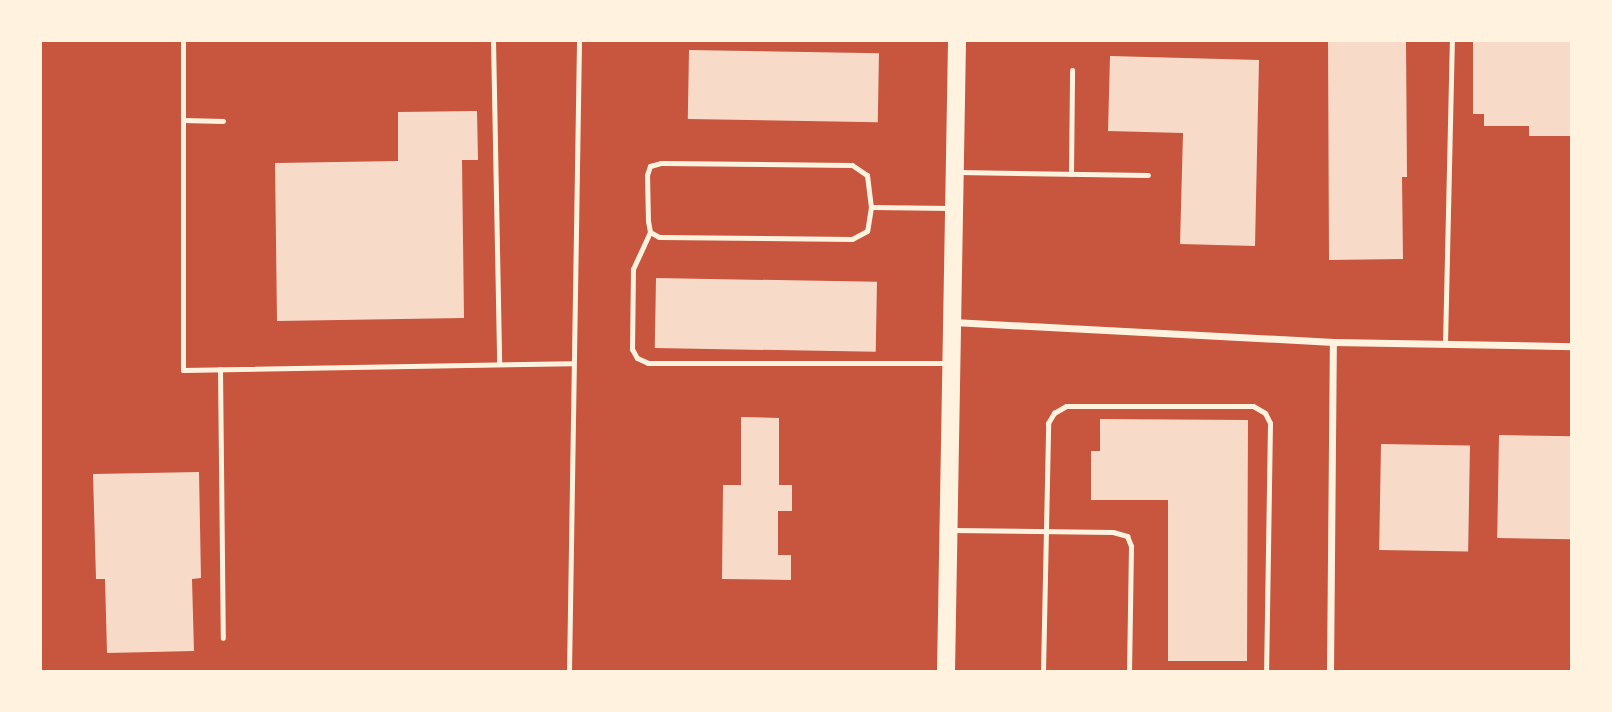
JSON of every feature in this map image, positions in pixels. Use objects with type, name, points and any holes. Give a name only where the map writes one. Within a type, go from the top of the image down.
[{"type":"main road","points":[[946,672],[957,40]]},
{"type":"street","points":[[953,322],[1333,342],[1572,346]]},
{"type":"street","points":[[1330,672],[1333,342]]},
{"type":"lane","points":[[183,40],[183,370],[572,363]]},
{"type":"lane","points":[[493,40],[499,364]]},
{"type":"lane","points":[[569,672],[579,40]]},
{"type":"lane","points":[[1445,344],[1452,40]]},
{"type":"lane","points":[[1071,174],[1072,70]]},
{"type":"lane","points":[[183,120],[223,121]]},
{"type":"lane","points":[[650,232],[659,237],[852,239],[867,231],[870,207],[867,174],[852,165],[661,163],[650,166],[647,174],[650,232],[633,269],[632,349],[637,358],[648,363],[868,366],[952,363]]},
{"type":"lane","points":[[955,172],[1149,175]]},
{"type":"lane","points":[[870,207],[954,208]]},
{"type":"lane","points":[[220,369],[223,638]]},
{"type":"lane","points":[[1043,672],[1048,423],[1054,414],[1066,406],[1253,406],[1265,413],[1270,423],[1266,672]]},
{"type":"lane","points":[[949,530],[1114,532],[1127,536],[1131,547],[1129,672]]},
{"type":"building","points":[[1328,40],[1406,40],[1407,177],[1402,177],[1403,259],[1329,260]]},
{"type":"building","points":[[1473,40],[1572,40],[1572,136],[1529,136],[1529,126],[1484,126],[1484,114],[1473,114]]},
{"type":"building","points":[[689,50],[879,53],[878,122],[688,119]]},
{"type":"building","points":[[1110,56],[1259,60],[1255,246],[1180,244],[1183,133],[1108,131]]},
{"type":"building","points":[[477,111],[478,160],[462,160],[464,318],[277,321],[275,163],[398,161],[398,112]]},
{"type":"building","points":[[656,278],[877,282],[876,352],[655,348]]},
{"type":"building","points":[[741,417],[779,418],[779,485],[792,485],[792,511],[778,511],[778,555],[791,555],[791,580],[722,579],[723,485],[741,485]]},
{"type":"building","points":[[1100,419],[1248,420],[1247,661],[1168,661],[1168,500],[1091,500],[1091,451],[1100,451]]},
{"type":"building","points":[[1499,435],[1572,436],[1570,539],[1497,538]]},
{"type":"building","points":[[1381,444],[1470,446],[1468,552],[1379,550]]},
{"type":"building","points":[[199,472],[201,578],[192,579],[194,651],[107,653],[105,579],[96,579],[93,474]]}]
